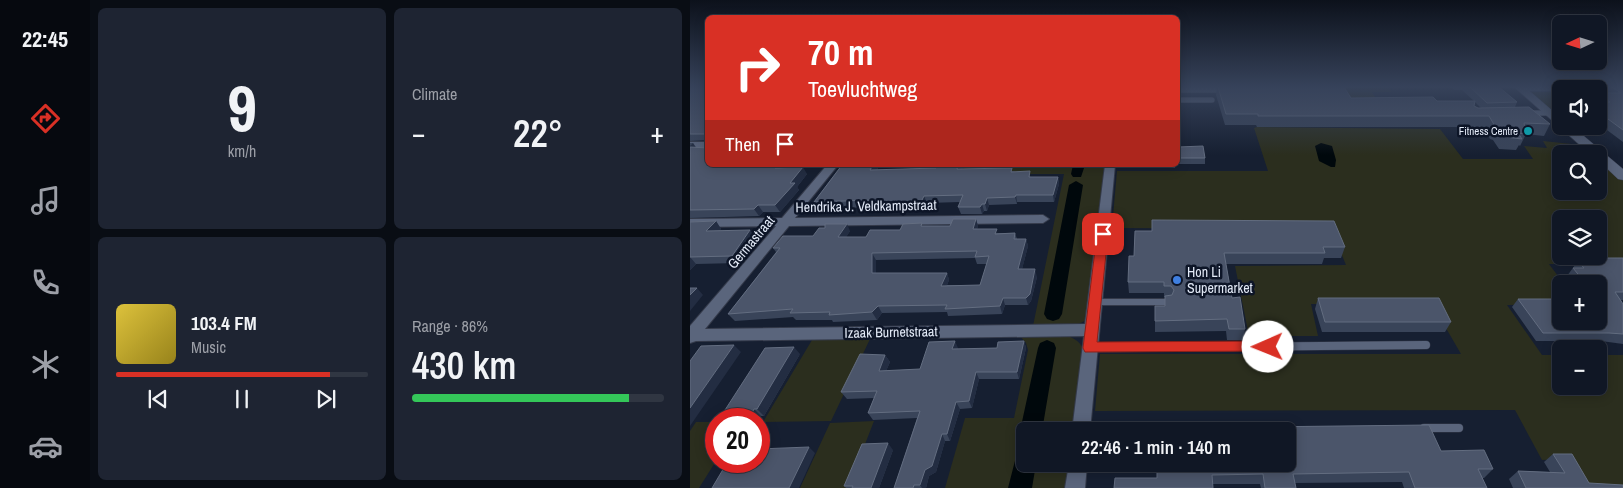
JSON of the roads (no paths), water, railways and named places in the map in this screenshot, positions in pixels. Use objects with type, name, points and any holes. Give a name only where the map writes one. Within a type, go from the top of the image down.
[{"type":"street","points":[[1545,110],[1552,116]]},
{"type":"street","points":[[1575,135],[1587,145]]},
{"type":"street","points":[[690,146],[705,145]]},
{"type":"street","points":[[1607,163],[1623,176]]},
{"type":"street","name":"Germastraat","points":[[691,336],[831,167]]},
{"type":"street","points":[[1082,422],[1110,167]]},
{"type":"street","name":"Hendrika J. Veldkampstraat","points":[[690,223],[1043,219]]},
{"type":"street","name":"Izaak Burnetstraat","points":[[691,336],[1091,330]]},
{"type":"street","points":[[1075,488],[1077,472]]},
{"type":"lane","points":[[1520,113],[1549,113]]},
{"type":"lane","points":[[1095,302],[1169,302]]},
{"type":"lane","points":[[1090,348],[1426,345]]},
{"type":"lane","points":[[1410,429],[1459,428]]},
{"type":"waterway","points":[[1077,174],[1079,167]]},
{"type":"waterway","points":[[1053,314],[1076,185]]},
{"type":"waterway","points":[[1033,422],[1047,348]]},
{"type":"waterway","points":[[1020,488],[1023,472]]},
{"type":"place","name":"Fitness Centre","points":[[1528,131]]},
{"type":"place","name":"Hon Li Supermarket","points":[[1177,280]]}]
